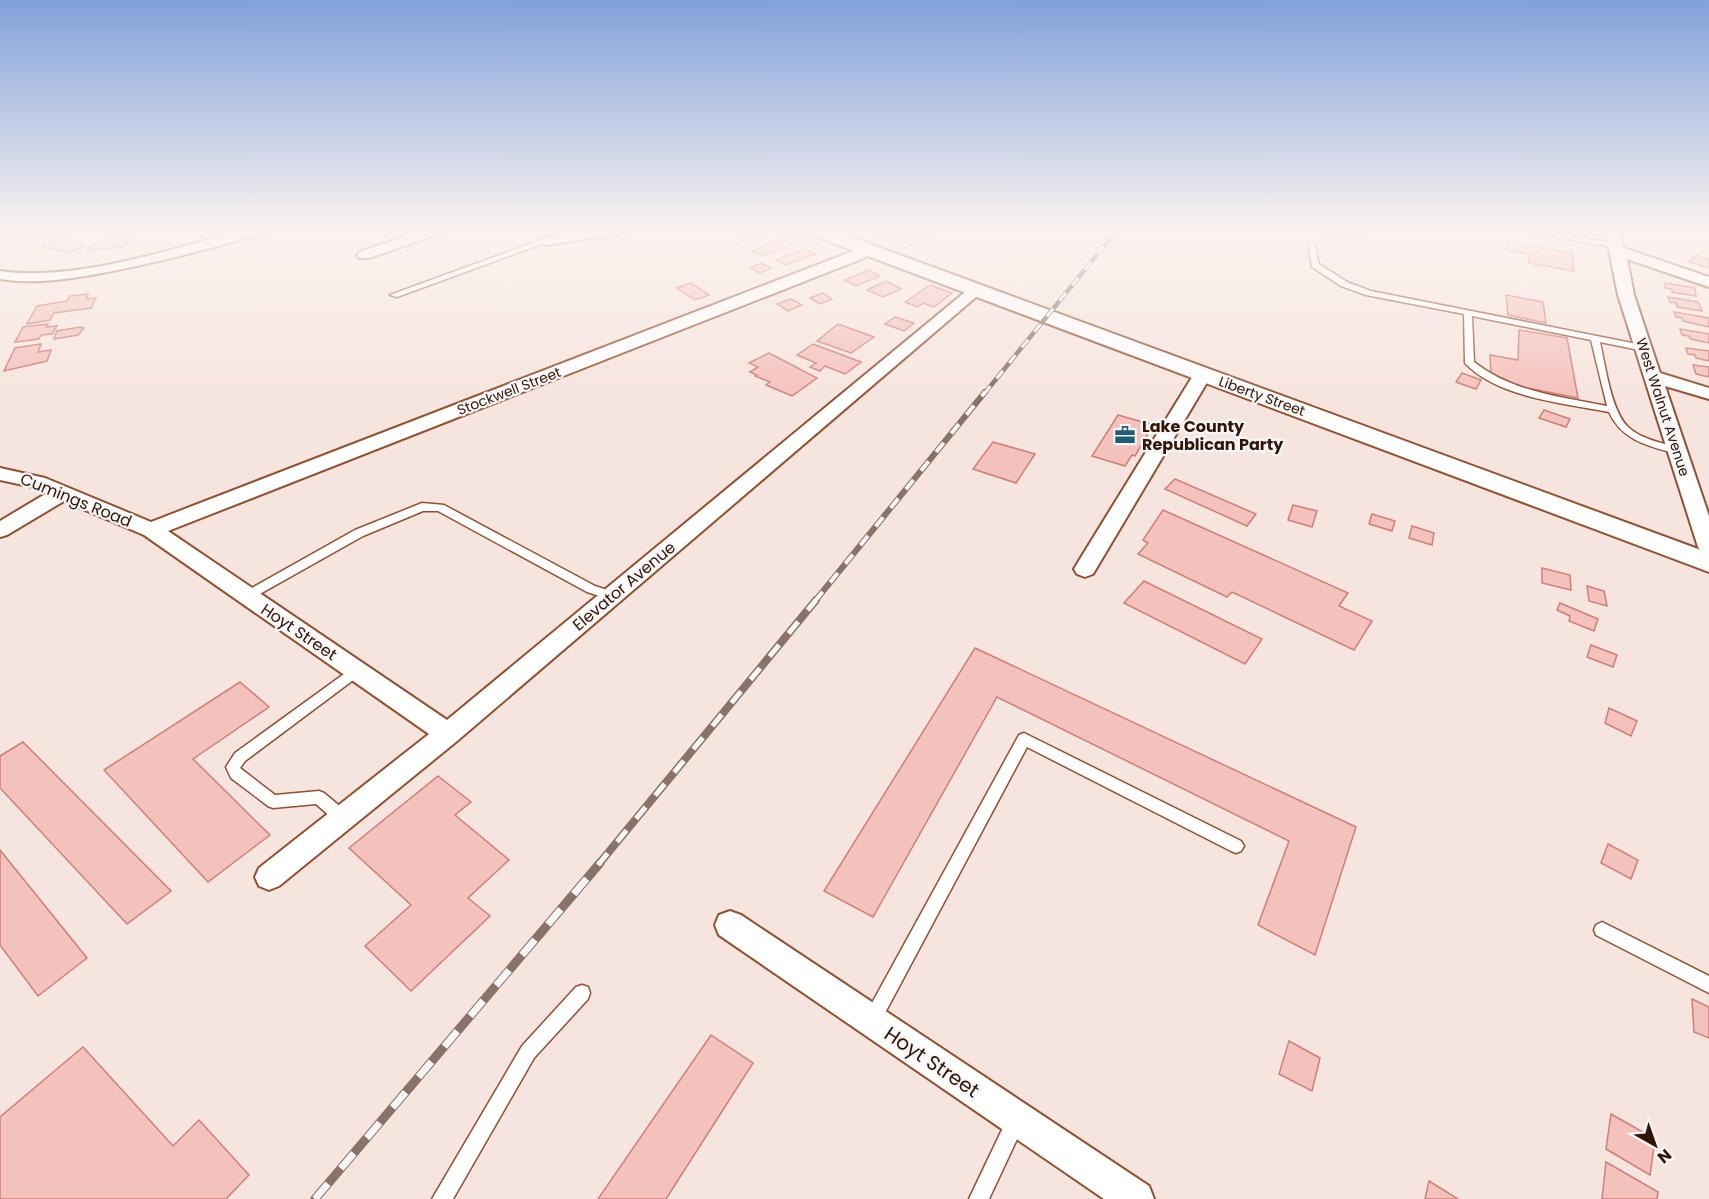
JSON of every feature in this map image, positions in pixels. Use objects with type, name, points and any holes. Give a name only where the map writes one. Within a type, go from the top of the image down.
[{"type":"street","name":"Stockwell Street","points":[[151,531],[780,286]]},
{"type":"street","name":"Liberty Street","points":[[962,286],[1709,563]]},
{"type":"street","name":"West Walnut Avenue","points":[[1624,286],[1709,547]]},
{"type":"street","name":"Elevator Avenue","points":[[268,877],[448,734],[975,291]]},
{"type":"street","points":[[1085,569],[1203,374]]},
{"type":"street","points":[[1655,377],[1709,394]]},
{"type":"street","name":"Cumings Road","points":[[0,474],[38,482],[61,494],[151,531]]},
{"type":"street","points":[[0,530],[61,494]]},
{"type":"street","name":"Hoyt Street","points":[[151,531],[448,734]]},
{"type":"street","name":"Hoyt Street","points":[[730,925],[1136,1199]]},
{"type":"lane","points":[[394,295],[419,286]]},
{"type":"lane","points":[[1350,286],[1370,293],[1644,348]]},
{"type":"lane","points":[[1468,313],[1470,363],[1480,373],[1526,391],[1613,410]]},
{"type":"lane","points":[[1595,338],[1613,410],[1622,429],[1637,438],[1677,451]]},
{"type":"lane","points":[[246,596],[359,533],[422,507],[440,507],[591,589],[612,596]]},
{"type":"lane","points":[[343,818],[319,797],[273,802],[236,774],[233,767],[240,757],[355,670]]},
{"type":"lane","points":[[871,1021],[1024,739],[1236,846]]},
{"type":"lane","points":[[1602,930],[1709,986]]},
{"type":"lane","points":[[442,1199],[528,1052],[582,993]]},
{"type":"lane","points":[[980,1199],[1017,1119]]},
{"type":"building","points":[[695,286],[709,295],[695,300],[677,288]]},
{"type":"building","points":[[876,286],[895,286],[901,289],[883,297],[867,290]]},
{"type":"building","points":[[929,286],[952,293],[934,307],[923,303],[918,307],[905,302]]},
{"type":"building","points":[[1665,286],[1683,286],[1695,288],[1696,296],[1672,292],[1672,289],[1665,288]]},
{"type":"building","points":[[823,293],[832,299],[820,304],[810,298]]},
{"type":"building","points":[[88,294],[86,299],[96,298],[91,308],[54,313],[50,320],[27,324],[37,306],[67,301],[70,296]]},
{"type":"building","points":[[1506,295],[1543,302],[1546,323],[1508,315]]},
{"type":"building","points":[[1668,297],[1698,302],[1702,311],[1677,307],[1676,303],[1670,302]]},
{"type":"building","points":[[791,299],[802,305],[788,311],[777,304]]},
{"type":"building","points":[[1674,312],[1709,318],[1709,327],[1683,321],[1682,318],[1676,317]]},
{"type":"building","points":[[895,317],[914,323],[904,331],[885,324]]},
{"type":"building","points":[[48,324],[46,327],[57,326],[52,334],[41,335],[39,339],[15,342],[23,327]]},
{"type":"building","points":[[838,324],[874,337],[851,353],[817,341]]},
{"type":"building","points":[[84,328],[78,335],[54,339],[57,331]]},
{"type":"building","points":[[1680,329],[1709,334],[1709,343],[1682,335]]},
{"type":"building","points":[[1519,330],[1567,338],[1578,398],[1517,386],[1491,374],[1490,355],[1518,360]]},
{"type":"building","points":[[41,344],[38,352],[51,350],[47,361],[4,371],[15,348]]},
{"type":"building","points":[[813,344],[861,362],[845,374],[825,366],[820,371],[810,367],[816,363],[797,355]]},
{"type":"building","points":[[1686,348],[1709,351],[1709,361],[1688,354]]},
{"type":"building","points":[[769,353],[817,378],[792,396],[766,385],[770,382],[750,372],[758,367],[749,363]]},
{"type":"building","points":[[1693,365],[1709,367],[1709,377],[1696,374]]},
{"type":"building","points":[[1462,373],[1481,380],[1476,389],[1456,382]]},
{"type":"building","points":[[1544,410],[1570,419],[1566,427],[1539,418]]},
{"type":"building","name":"Lake County Republican Party","points":[[1118,415],[1153,425],[1135,456],[1132,455],[1125,466],[1092,456]]},
{"type":"building","points":[[993,442],[1035,454],[1016,483],[973,469]]},
{"type":"building","points":[[1175,479],[1256,514],[1247,526],[1165,489]]},
{"type":"building","points":[[1293,505],[1317,511],[1312,527],[1288,520]]},
{"type":"building","points":[[1163,510],[1348,593],[1339,606],[1372,621],[1354,650],[1232,592],[1227,597],[1138,554],[1148,543],[1143,540]]},
{"type":"building","points":[[1372,514],[1395,521],[1392,531],[1369,524]]},
{"type":"building","points":[[1412,526],[1434,533],[1432,545],[1409,538]]},
{"type":"building","points":[[1542,568],[1570,575],[1571,590],[1542,583]]},
{"type":"building","points":[[1144,581],[1262,639],[1245,664],[1124,603]]},
{"type":"building","points":[[1587,586],[1604,591],[1607,606],[1589,601]]},
{"type":"building","points":[[1560,603],[1598,619],[1594,631],[1569,621],[1570,616],[1557,610]]},
{"type":"building","points":[[1591,645],[1617,655],[1613,667],[1587,657]]},
{"type":"building","points":[[975,648],[1356,827],[1315,955],[1258,925],[1289,841],[997,697],[873,917],[824,891]]},
{"type":"building","points":[[240,682],[269,707],[193,759],[270,835],[208,882],[104,770]]},
{"type":"building","points":[[1609,708],[1637,721],[1631,736],[1605,723]]},
{"type":"building","points":[[23,742],[171,891],[127,924],[0,788],[0,756]]},
{"type":"building","points":[[438,776],[471,802],[455,815],[509,860],[468,898],[490,916],[411,991],[365,946],[411,905],[349,848]]},
{"type":"building","points":[[1608,844],[1638,860],[1631,879],[1601,863]]},
{"type":"building","points":[[0,850],[87,958],[38,996],[0,945]]},
{"type":"building","points":[[1692,999],[1709,1007],[1709,1038],[1694,1032]]},
{"type":"building","points":[[711,1035],[753,1063],[666,1199],[598,1199]]},
{"type":"building","points":[[1289,1041],[1320,1058],[1312,1091],[1279,1074]]},
{"type":"building","points":[[83,1047],[173,1146],[199,1120],[249,1175],[226,1199],[0,1199],[0,1117]]},
{"type":"building","points":[[1611,1114],[1655,1139],[1650,1175],[1606,1149]]},
{"type":"building","points":[[1606,1162],[1658,1192],[1657,1199],[1602,1199]]},
{"type":"building","points":[[1429,1181],[1458,1199],[1425,1199]]},
{"type":"railway","points":[[984,394],[1072,286]]},
{"type":"railway","points":[[815,601],[985,392]]},
{"type":"railway","points":[[598,865],[816,600]]},
{"type":"railway","points":[[315,1199],[600,863]]},
{"type":"place","name":"Lake County Republican Party","points":[[1125,435]]}]
